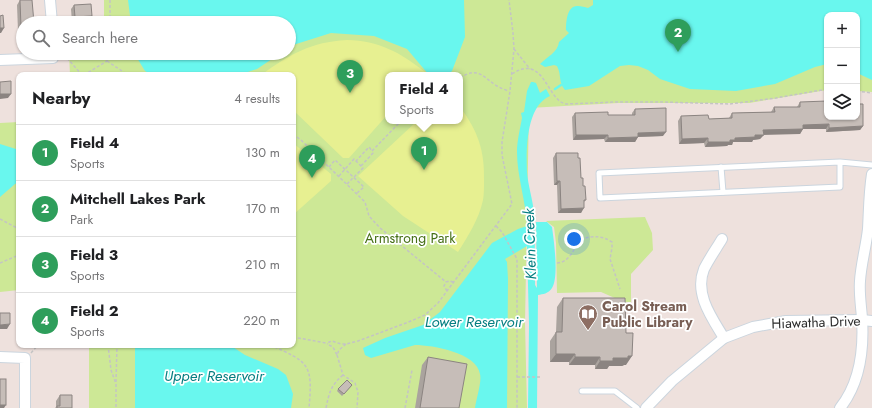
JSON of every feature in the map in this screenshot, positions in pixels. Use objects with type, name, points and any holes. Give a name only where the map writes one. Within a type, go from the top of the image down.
[{"type":"street","points":[[50,0],[51,16]]},
{"type":"street","points":[[0,60],[16,58]]},
{"type":"street","points":[[840,408],[852,389],[858,374],[867,320],[860,296],[860,281],[867,238],[869,195],[872,174]]},
{"type":"street","points":[[722,239],[704,270],[702,294],[704,304],[724,338]]},
{"type":"street","name":"Hiawatha Drive","points":[[646,408],[672,381],[724,338],[753,327],[786,320],[867,320]]},
{"type":"street","points":[[0,357],[25,358],[26,408]]},
{"type":"lane","points":[[840,162],[840,187],[600,198],[599,173],[840,162],[872,165]]},
{"type":"lane","points":[[721,167],[723,192]]},
{"type":"lane","points":[[582,391],[615,391],[637,408]]},
{"type":"path","points":[[110,0],[110,16]]},
{"type":"path","points":[[329,345],[329,342],[332,341],[340,344],[346,344],[358,341],[425,315],[438,303],[512,204],[502,156],[502,142],[510,91],[514,49],[509,0]]},
{"type":"path","points":[[514,49],[531,70],[543,78],[558,101],[563,104],[638,102],[730,104],[824,89]]},
{"type":"path","points":[[69,60],[80,72]]},
{"type":"path","points":[[88,72],[107,61],[124,72]]},
{"type":"path","points":[[512,74],[522,69],[531,70]]},
{"type":"path","points":[[463,76],[475,73],[484,75],[499,87],[510,91]]},
{"type":"path","points":[[860,91],[872,93]]},
{"type":"path","points":[[346,184],[363,168],[361,166],[373,152],[372,151],[398,124]]},
{"type":"path","points":[[296,136],[365,202],[369,216],[380,228],[446,282],[453,282]]},
{"type":"path","points":[[339,177],[354,160],[356,161],[369,147],[372,151]]},
{"type":"path","points":[[328,167],[335,160],[364,187],[357,194]]},
{"type":"path","points":[[356,161],[361,166]]},
{"type":"path","points":[[0,219],[16,227]]},
{"type":"path","points":[[496,226],[504,235],[517,259],[517,408]]},
{"type":"path","points":[[557,262],[561,262],[569,258],[581,239],[599,236],[612,242],[610,259],[620,289]]},
{"type":"path","points":[[0,263],[16,256]]},
{"type":"path","points":[[446,282],[444,286],[446,291]]},
{"type":"path","points":[[296,338],[326,343],[333,347],[343,375],[355,383],[358,392],[357,408]]},
{"type":"path","points":[[337,355],[339,350],[346,344]]},
{"type":"path","points":[[108,348],[111,370],[116,384]]},
{"type":"path","points":[[116,408],[117,348]]},
{"type":"path","points":[[277,348],[295,356],[310,372],[311,382],[309,408]]},
{"type":"path","points":[[405,408],[412,370]]},
{"type":"path","points":[[326,408],[330,391],[338,379],[343,375]]},
{"type":"path","points":[[517,377],[540,377]]},
{"type":"green space","name":"Armstrong Park","points":[[104,0],[872,0],[872,92],[860,91],[860,12],[824,12],[824,90],[749,103],[618,103],[529,108],[525,323],[527,408],[89,408],[89,348],[296,348],[296,72],[70,72],[69,60],[296,60],[296,16],[104,16]]},
{"type":"green space","points":[[334,41],[359,41],[379,45],[398,53],[425,72],[385,72],[385,117],[349,158],[343,158],[296,113],[296,72],[266,72],[284,60],[296,60],[296,52],[301,50],[322,43]]},
{"type":"green space","points":[[463,112],[476,133],[482,151],[484,170],[483,200],[473,227],[458,252],[403,216],[358,176],[414,124],[463,124]]},
{"type":"green space","points":[[16,122],[16,290],[0,292],[0,123]]},
{"type":"green space","points":[[296,145],[331,174],[331,181],[296,212]]},
{"type":"green space","points":[[645,217],[652,233],[653,250],[631,274],[631,302],[624,302],[601,292],[557,293],[556,243],[554,227],[546,221]]},
{"type":"water","points":[[128,0],[464,0],[465,37],[452,71],[426,72],[407,49],[374,36],[331,33],[296,44],[296,16],[130,16]]},
{"type":"water","points":[[593,0],[872,0],[872,80],[860,74],[860,12],[824,12],[824,65],[775,84],[736,91],[690,89],[660,79],[648,70],[638,66],[629,65],[620,66],[589,86],[565,90],[557,66],[554,65],[545,67],[540,64],[557,49],[559,42],[569,33],[566,30],[566,23],[571,8],[578,6],[588,8],[593,5]]},
{"type":"water","points":[[138,60],[270,60],[257,69],[248,72],[145,71]]},
{"type":"water","name":"Lower Reservoir","points":[[531,82],[536,83],[540,93],[546,89],[550,96],[542,101],[536,109],[529,130],[527,152],[528,182],[534,214],[535,285],[537,288],[536,222],[547,222],[552,227],[556,268],[552,288],[547,293],[538,295],[537,408],[528,408],[529,324],[527,246],[505,259],[507,262],[508,279],[507,408],[475,408],[480,386],[480,374],[477,367],[463,356],[443,349],[415,345],[371,358],[365,355],[363,348],[385,338],[423,325],[440,312],[492,243],[518,229],[527,226],[518,171],[517,152],[522,118],[521,113],[524,112],[527,91]]},
{"type":"water","points":[[0,144],[16,149],[16,184],[0,197]]},
{"type":"water","name":"Upper Reservoir","points":[[135,348],[234,348],[245,355],[278,369],[286,375],[293,394],[291,408],[135,408]]},
{"type":"building","points":[[20,0],[32,0],[33,16],[21,16]]},
{"type":"building","points":[[91,4],[92,16],[75,16],[74,5]]},
{"type":"building","points":[[3,15],[4,28],[0,28],[0,16]]},
{"type":"building","points":[[11,81],[11,94],[0,94],[0,82]]},
{"type":"building","points":[[824,101],[824,120],[860,120],[860,104],[863,104],[863,126],[829,128],[829,124],[803,125],[803,129],[763,130],[764,135],[735,138],[735,140],[730,140],[730,142],[708,142],[708,138],[682,139],[681,116],[708,115],[709,119],[732,118],[732,113],[775,112],[774,107],[800,107],[800,102]]},
{"type":"building","points":[[666,108],[666,132],[638,133],[638,137],[608,138],[608,135],[576,135],[575,113],[608,112],[608,115],[635,115],[635,109]]},
{"type":"building","points":[[556,153],[578,153],[578,158],[580,158],[581,178],[583,178],[583,186],[585,186],[586,200],[584,200],[584,208],[561,209],[560,181],[557,181]]},
{"type":"building","name":"Carol Stream Public Library","points":[[563,298],[625,298],[626,333],[633,333],[632,356],[628,356],[628,358],[613,358],[613,361],[600,361],[600,357],[575,357],[575,354],[556,354],[556,332],[562,332]]},
{"type":"building","points":[[0,313],[10,313],[10,324],[0,325]]},
{"type":"building","points":[[428,357],[467,364],[459,408],[420,408]]},
{"type":"building","points":[[0,379],[6,379],[6,405],[0,405]]},
{"type":"building","points":[[347,380],[352,385],[344,394],[338,389]]},
{"type":"building","points":[[60,395],[72,395],[72,408],[57,408],[57,406],[60,406]]},
{"type":"waterway","points":[[555,89],[561,85]]},
{"type":"place","name":"Mitchell Lakes Park","points":[[678,52]]},
{"type":"place","name":"Field 3","points":[[350,93]]},
{"type":"place","name":"Field 4","points":[[424,170]]},
{"type":"place","name":"Field 2","points":[[312,178]]},
{"type":"place","name":"Carol Stream Public Library","points":[[588,331]]},
{"type":"water label","name":"Klein Creek","points":[[530,244]]}]
